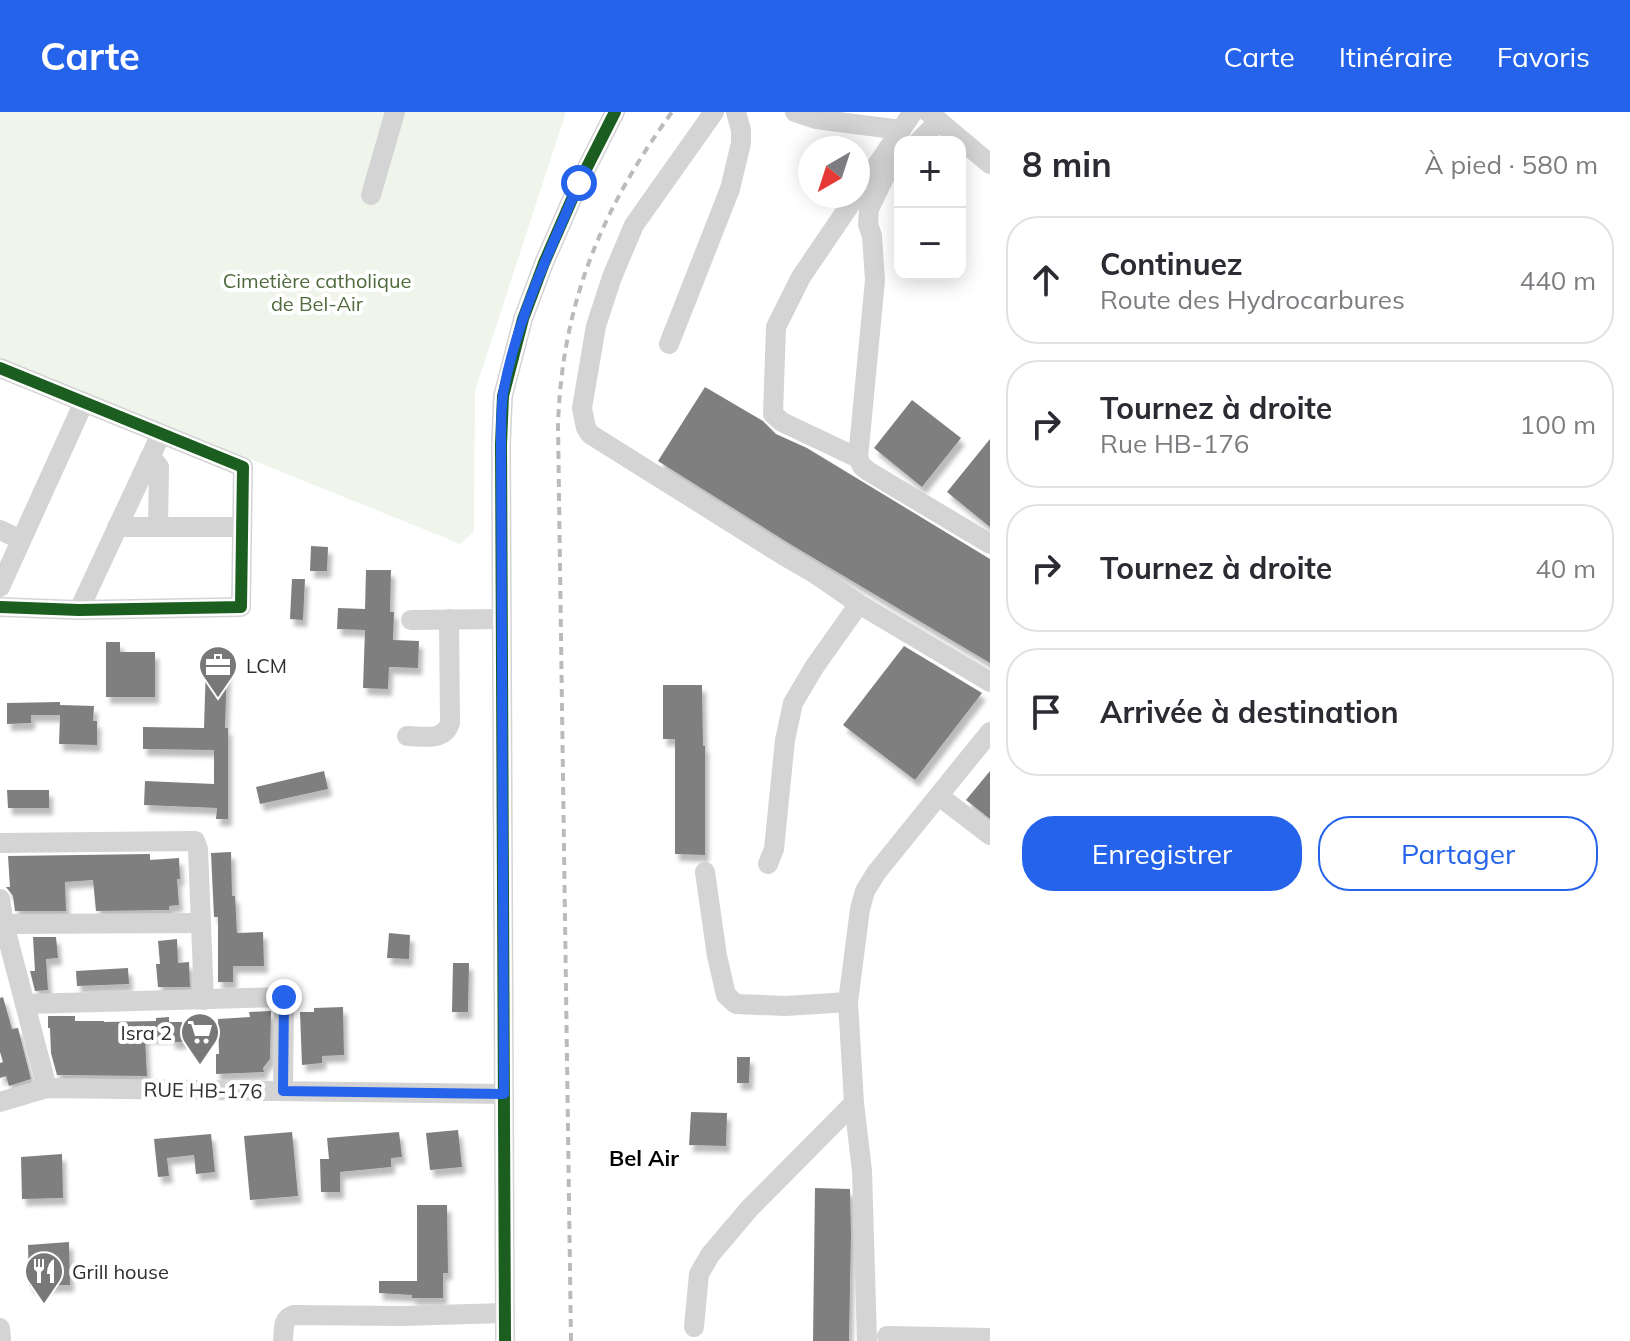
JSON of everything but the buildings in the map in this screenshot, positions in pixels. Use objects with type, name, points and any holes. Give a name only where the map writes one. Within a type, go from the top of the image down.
[{"type":"street","points":[[371,195],[395,112]]},
{"type":"street","points":[[505,1341],[501,619],[503,396],[523,319],[544,263],[579,183],[616,112]]},
{"type":"street","points":[[714,112],[634,225],[612,277],[594,340],[582,408],[584,422],[590,434],[859,604],[990,682]]},
{"type":"street","points":[[669,344],[730,189],[741,143],[736,112]]},
{"type":"street","points":[[795,112],[816,119],[901,130]]},
{"type":"street","points":[[870,175],[913,112]]},
{"type":"street","points":[[922,136],[938,115]]},
{"type":"street","points":[[938,115],[990,147]]},
{"type":"street","points":[[938,115],[990,164]]},
{"type":"street","points":[[894,167],[885,176],[869,209],[875,280],[858,458],[868,471],[990,544]]},
{"type":"street","points":[[848,208],[801,277],[776,327],[772,406],[773,414],[782,422],[858,458]]},
{"type":"street","points":[[0,607],[79,610],[241,607],[243,467],[84,402],[2,375]]},
{"type":"street","points":[[0,587],[84,402]]},
{"type":"street","points":[[79,610],[161,434]]},
{"type":"street","points":[[149,459],[159,467],[158,527]]},
{"type":"street","points":[[117,527],[242,527]]},
{"type":"street","points":[[0,530],[21,540]]},
{"type":"street","points":[[768,864],[774,849],[785,740],[793,703],[859,604]]},
{"type":"street","points":[[407,736],[438,737],[449,729],[449,619]]},
{"type":"street","points":[[411,620],[501,619]]},
{"type":"street","points":[[867,1341],[862,1171],[848,1002],[860,909],[865,891],[876,873],[990,732]]},
{"type":"street","points":[[939,796],[990,835]]},
{"type":"street","points":[[0,843],[192,840],[198,849],[204,1000]]},
{"type":"street","points":[[705,872],[726,995],[736,1004],[786,1006],[848,1002]]},
{"type":"street","points":[[0,899],[47,1088]]},
{"type":"street","points":[[4,924],[200,923]]},
{"type":"street","points":[[25,1004],[284,997],[283,1091]]},
{"type":"street","name":"RUE HB-176","points":[[0,1102],[47,1088],[504,1094]]},
{"type":"street","points":[[694,1327],[699,1274],[710,1255],[749,1209],[854,1103]]},
{"type":"street","points":[[283,1341],[285,1321],[294,1315],[505,1313]]},
{"type":"street","points":[[0,1328],[1,1341]]},
{"type":"street","points":[[887,1336],[990,1338]]},
{"type":"green space","name":"Cimetière catholique de Bel-Air","points":[[0,112],[566,112],[475,391],[474,532],[460,544],[0,358]]},
{"type":"railway","points":[[571,1341],[558,425],[561,381],[577,299],[590,260],[625,185],[672,112]]},
{"type":"cycle path","points":[[505,1341],[503,396],[523,319],[544,263],[615,112]]},
{"type":"cycle path","points":[[0,368],[243,467],[241,607],[79,610],[0,607]]},
{"type":"place","name":"LCM","points":[[218,699]]},
{"type":"place","name":"Isra 2","points":[[200,1066]]},
{"type":"place","name":"Grill house","points":[[44,1305]]},
{"type":"district","name":"Bel Air","points":[[644,1158]]},
{"type":"route","points":[[284,997],[283,1091],[504,1094],[503,396],[523,319],[579,183]]}]
